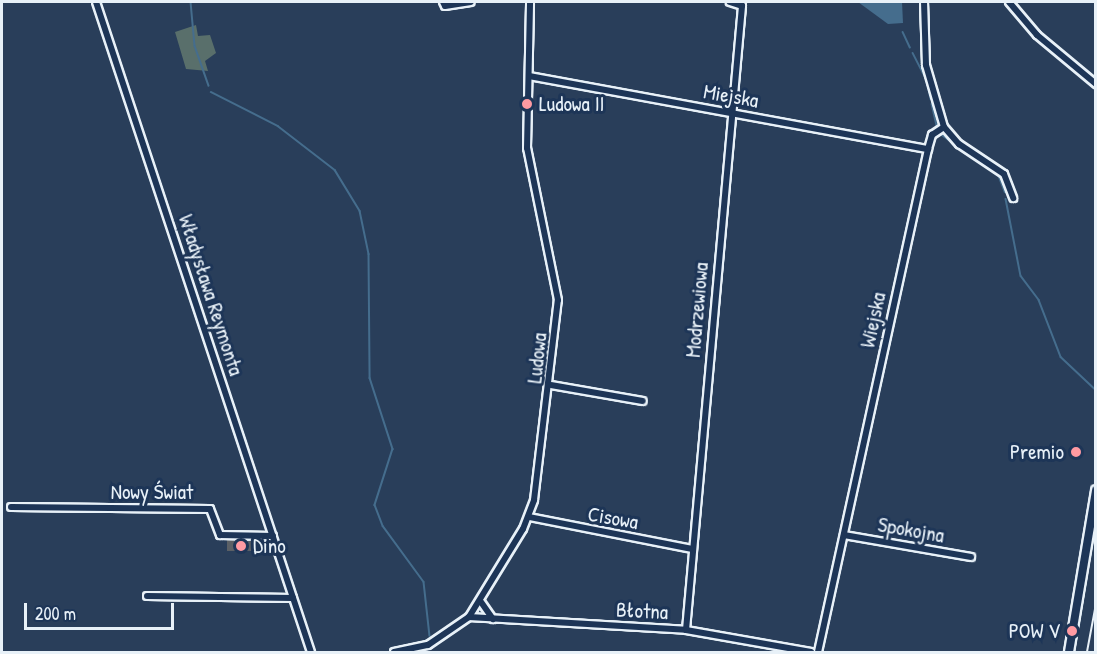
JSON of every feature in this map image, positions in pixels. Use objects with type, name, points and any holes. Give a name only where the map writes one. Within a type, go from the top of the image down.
[{"type":"main road","points":[[1069,652],[1095,490]]},
{"type":"street","name":"Władysława Reymonta","points":[[96,2],[311,652]]},
{"type":"street","points":[[444,4],[471,2]]},
{"type":"street","name":"Ludowa","points":[[394,652],[428,645],[469,617],[481,602],[529,517],[550,385],[558,300],[527,148],[530,2]]},
{"type":"street","name":"Modrzewiowa","points":[[686,630],[742,6],[730,2]]},
{"type":"street","points":[[924,2],[926,65],[944,127],[959,144],[1004,174],[1013,198]]},
{"type":"street","points":[[1009,2],[1037,35],[1095,84]]},
{"type":"street","name":"Miejska","points":[[529,76],[928,148]]},
{"type":"street","name":"Wiejska","points":[[818,652],[928,148],[932,135],[944,127]]},
{"type":"street","points":[[550,385],[643,401]]},
{"type":"street","name":"Nowy Świat","points":[[11,507],[210,509],[220,536],[273,536]]},
{"type":"street","name":"Cisowa","points":[[529,517],[692,549]]},
{"type":"street","name":"Spokojna","points":[[844,535],[971,557]]},
{"type":"street","points":[[147,596],[293,598]]},
{"type":"street","points":[[481,602],[494,619]]},
{"type":"street","name":"Błotna","points":[[469,617],[686,630],[811,652]]},
{"type":"green space","points":[[196,25],[198,36],[210,35],[216,53],[205,61],[208,71],[186,69],[175,32]]},
{"type":"water","points":[[858,2],[902,2],[903,23],[888,24]]},
{"type":"building","name":"Dino","points":[[227,540],[256,541],[255,551],[227,551]]},
{"type":"waterway","points":[[191,2],[195,46],[209,86]]},
{"type":"waterway","points":[[903,32],[910,47]]},
{"type":"waterway","points":[[913,53],[926,79]]},
{"type":"waterway","points":[[928,85],[931,99]]},
{"type":"waterway","points":[[211,92],[278,126],[335,170],[360,211],[369,254],[370,378],[393,449],[375,505],[383,526],[424,582],[430,636]]},
{"type":"waterway","points":[[932,104],[937,125]]},
{"type":"waterway","points":[[942,135],[999,176],[1005,192]]},
{"type":"waterway","points":[[1006,199],[1021,276],[1039,300],[1061,357],[1096,390]]},
{"type":"railway","points":[[1087,652],[1096,604]]},
{"type":"place","name":"Ludowa II","points":[[527,104]]},
{"type":"place","name":"Premio","points":[[1076,452]]},
{"type":"place","name":"Dino","points":[[241,546]]},
{"type":"place","name":"POW V","points":[[1072,631]]}]
